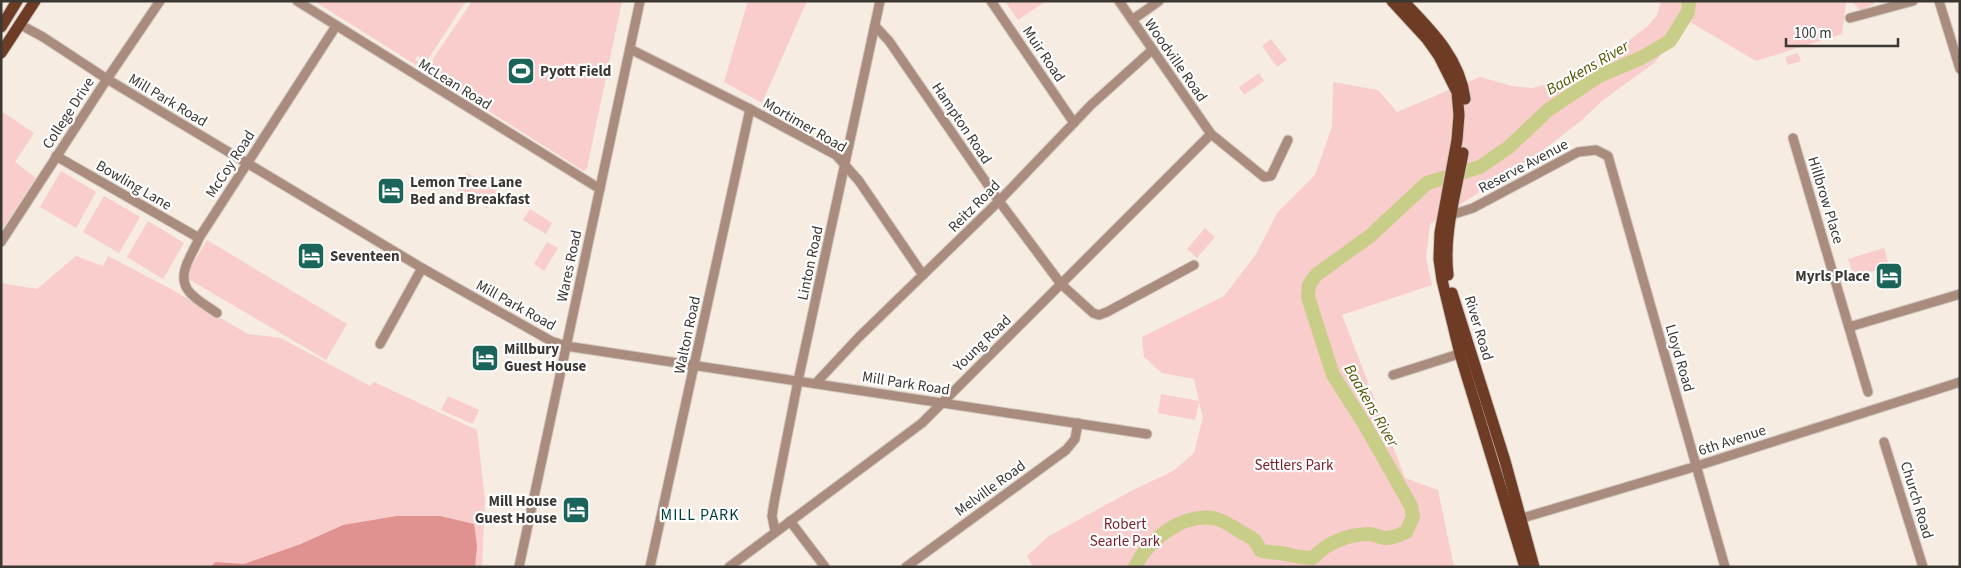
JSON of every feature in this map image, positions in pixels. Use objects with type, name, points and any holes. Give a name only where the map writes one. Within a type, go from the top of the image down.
[{"type":"main road","points":[[1,53],[24,27],[26,14],[23,1]]},
{"type":"main road","points":[[26,14],[35,1]]},
{"type":"main road","points":[[1392,1],[1440,56],[1461,92]]},
{"type":"main road","points":[[1403,1],[1437,37],[1454,63],[1461,92]]},
{"type":"main road","points":[[14,4],[24,27]]},
{"type":"main road","points":[[1,28],[14,4]]},
{"type":"main road","name":"River Road","points":[[1461,92],[1449,213],[1440,233],[1439,260],[1442,280],[1500,462],[1516,520],[1525,567]]},
{"type":"main road","name":"River Road","points":[[1516,520],[1534,567]]},
{"type":"street","name":"College Drive","points":[[1,242],[160,1]]},
{"type":"street","name":"McLean Road","points":[[297,1],[600,189]]},
{"type":"street","name":"Wares Road","points":[[519,567],[640,1]]},
{"type":"street","name":"Linton Road","points":[[775,531],[772,512],[798,381],[880,1]]},
{"type":"street","name":"Muir Road","points":[[990,1],[1074,123]]},
{"type":"street","name":"Woodville Road","points":[[1119,1],[1211,134],[1264,177],[1271,176],[1274,172],[1288,140]]},
{"type":"street","points":[[1132,20],[1159,1]]},
{"type":"street","points":[[1850,18],[1913,1]]},
{"type":"street","points":[[1939,1],[1960,69]]},
{"type":"street","name":"McCoy Road","points":[[217,313],[196,299],[186,288],[183,281],[183,273],[199,238],[336,26]]},
{"type":"street","name":"Hampton Road","points":[[875,26],[889,41],[999,202],[1061,284],[1088,309],[1099,315],[1107,312],[1194,265]]},
{"type":"street","name":"Mill Park Road","points":[[24,27],[422,268],[544,338],[566,346],[695,364],[1146,434]]},
{"type":"street","name":"Mortimer Road","points":[[630,49],[826,149],[845,164],[923,275]]},
{"type":"street","name":"Reitz Road","points":[[816,383],[859,337],[999,202],[1074,123],[1152,50]]},
{"type":"street","name":"Walton Road","points":[[650,567],[750,109]]},
{"type":"street","name":"Young Road","points":[[729,567],[922,423],[1211,134]]},
{"type":"street","name":"Hillbrow Place","points":[[1793,138],[1868,392]]},
{"type":"street","name":"Reserve Avenue","points":[[1449,213],[1473,208],[1578,152],[1596,150],[1608,156]]},
{"type":"street","name":"Bowling Lane","points":[[56,156],[199,238]]},
{"type":"street","name":"Lloyd Road","points":[[1608,156],[1725,567]]},
{"type":"street","points":[[380,344],[422,268]]},
{"type":"street","points":[[1849,327],[1960,294]]},
{"type":"street","points":[[1393,375],[1465,352]]},
{"type":"street","name":"6th Avenue","points":[[1516,520],[1696,466],[1960,382]]},
{"type":"street","name":"Melville Road","points":[[906,567],[1066,450],[1074,438],[1078,423]]},
{"type":"street","name":"Church Road","points":[[1884,442],[1923,567]]},
{"type":"street","points":[[790,521],[824,567]]},
{"type":"green space","points":[[314,1],[466,1],[428,59],[424,60],[418,56],[415,59],[418,62],[416,65]]},
{"type":"green space","points":[[472,1],[622,1],[587,168],[584,171],[425,71]]},
{"type":"green space","points":[[748,1],[807,1],[762,103],[724,82]]},
{"type":"green space","points":[[1005,1],[1015,1],[1010,5],[1016,1],[1046,1],[1018,20]]},
{"type":"green space","name":"Settlers Park","points":[[1661,1],[1875,1],[1874,4],[1861,11],[1853,3],[1846,3],[1842,34],[1756,61],[1690,22],[1653,64],[1603,100],[1582,120],[1537,155],[1430,224],[1426,258],[1432,285],[1342,315],[1405,478],[1438,490],[1454,567],[1033,567],[1027,556],[1049,536],[1133,490],[1173,471],[1194,453],[1203,417],[1199,402],[1195,420],[1158,413],[1161,394],[1199,401],[1194,379],[1162,373],[1144,357],[1142,337],[1224,296],[1256,254],[1277,213],[1315,175],[1332,127],[1333,82],[1378,90],[1397,112],[1480,77],[1512,86],[1532,88],[1559,81],[1628,41],[1648,26],[1657,15]]},
{"type":"green space","points":[[1271,39],[1287,60],[1277,67],[1262,46]]},
{"type":"green space","points":[[1798,53],[1801,61],[1788,65],[1785,57]]},
{"type":"green space","points":[[1259,73],[1264,81],[1244,95],[1239,87]]},
{"type":"green space","points":[[1,111],[34,133],[15,162],[36,178],[1,231]]},
{"type":"green space","points":[[61,171],[96,192],[76,228],[40,207]]},
{"type":"green space","points":[[467,173],[497,191],[487,208],[457,191]]},
{"type":"green space","points":[[104,196],[140,217],[119,253],[83,232]]},
{"type":"green space","points":[[530,209],[552,223],[546,234],[523,220]]},
{"type":"green space","points":[[148,221],[184,243],[163,279],[127,257]]},
{"type":"green space","points":[[1205,228],[1215,237],[1197,258],[1187,249]]},
{"type":"green space","points":[[207,240],[347,324],[326,360],[185,277]]},
{"type":"green space","points":[[547,242],[558,248],[544,271],[534,264]]},
{"type":"green space","points":[[1884,248],[1889,266],[1854,277],[1848,259]]},
{"type":"green space","points":[[76,256],[103,266],[108,256],[171,289],[248,334],[281,338],[370,386],[374,382],[477,430],[485,499],[482,567],[1,567],[1,283],[37,289]]},
{"type":"green space","points":[[448,396],[479,410],[473,424],[441,410]]},
{"type":"shaded area","points":[[397,516],[440,516],[474,524],[477,546],[475,567],[210,567],[216,562],[244,564],[301,544],[343,525]]},
{"type":"waterway","name":"Baakens River","points":[[1135,567],[1148,547],[1167,531],[1189,520],[1201,518],[1213,518],[1226,523],[1253,539],[1260,550],[1308,558],[1313,558],[1324,548],[1338,540],[1361,534],[1373,534],[1390,538],[1406,532],[1413,517],[1411,506],[1365,425],[1333,375],[1308,297],[1309,285],[1316,275],[1370,236],[1427,183],[1480,167],[1509,147],[1548,110],[1599,76],[1641,58],[1670,41],[1688,12],[1689,1]]},
{"type":"place","name":"Pyott Field","points":[[521,71]]},
{"type":"place","name":"Lemon Tree Lane Bed and Breakfast","points":[[391,191]]},
{"type":"place","name":"Seventeen","points":[[311,256]]},
{"type":"place","name":"Myrls Place","points":[[1889,276]]},
{"type":"place","name":"Millbury Guest House","points":[[485,358]]},
{"type":"place","name":"Mill House Guest House","points":[[576,510]]},
{"type":"district","name":"MILL PARK","points":[[700,514]]},
{"type":"park label","name":"Robert Searle Park","points":[[1125,532]]}]
